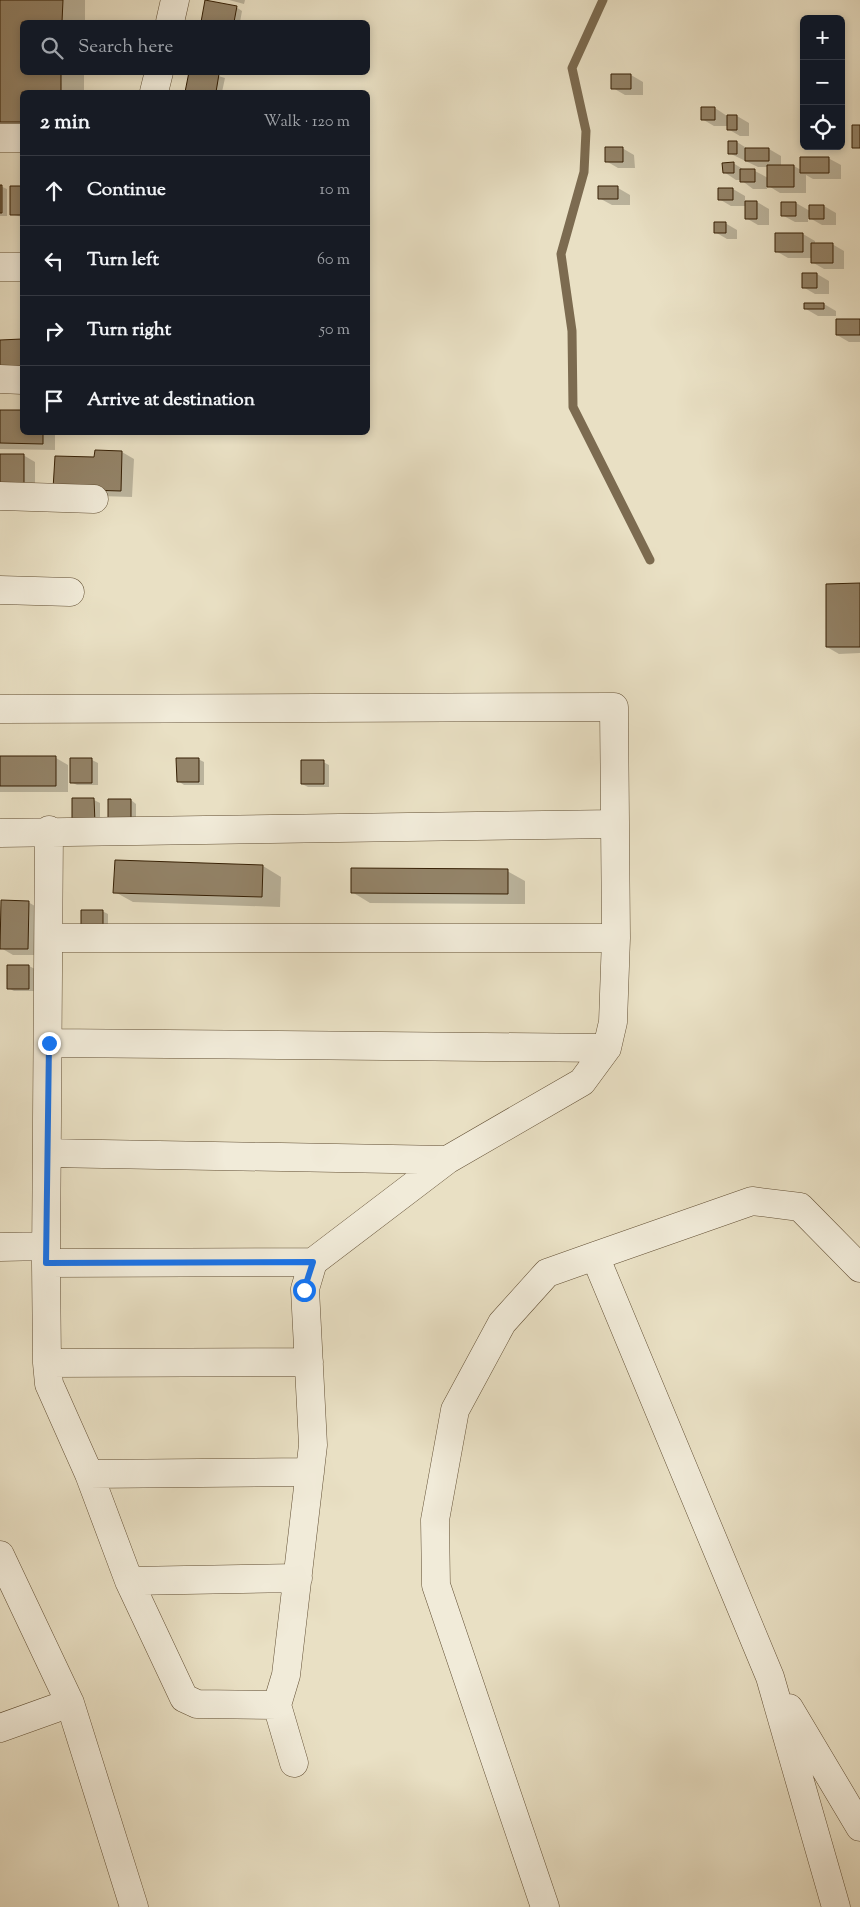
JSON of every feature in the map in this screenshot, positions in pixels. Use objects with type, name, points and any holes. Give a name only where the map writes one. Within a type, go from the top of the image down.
[{"type":"street","points":[[170,20],[175,0]]},
{"type":"street","points":[[154,90],[158,75]]},
{"type":"street","points":[[0,138],[20,138]]},
{"type":"street","points":[[0,267],[20,267]]},
{"type":"street","points":[[0,379],[20,380]]},
{"type":"street","points":[[0,496],[94,499]]},
{"type":"street","points":[[0,590],[70,592]]},
{"type":"street","points":[[0,709],[614,707],[616,938],[613,1022],[607,1048],[582,1082],[447,1160],[313,1262],[304,1290],[313,1445],[286,1675],[277,1705],[294,1763]]},
{"type":"street","points":[[0,832],[615,824]]},
{"type":"street","points":[[49,830],[50,938],[46,1254],[47,1363],[50,1384],[88,1474],[128,1581],[184,1698],[197,1704],[277,1705]]},
{"type":"street","points":[[50,938],[616,938]]},
{"type":"street","points":[[49,1043],[607,1048]]},
{"type":"street","points":[[47,1153],[447,1160]]},
{"type":"street","points":[[545,1907],[436,1586],[435,1520],[455,1410],[502,1323],[547,1273],[595,1256],[752,1201],[800,1207],[860,1268]]},
{"type":"street","points":[[0,1247],[46,1254],[313,1262]]},
{"type":"street","points":[[595,1256],[770,1677],[836,1907]]},
{"type":"street","points":[[47,1363],[309,1362]]},
{"type":"street","points":[[88,1474],[310,1472]]},
{"type":"street","points":[[0,1555],[70,1703],[134,1907]]},
{"type":"street","points":[[128,1581],[298,1578]]},
{"type":"street","points":[[770,1677],[860,1827]]},
{"type":"street","points":[[0,1728],[70,1703]]},
{"type":"building","points":[[0,0],[63,0],[62,20],[20,20],[20,75],[61,75],[61,90],[20,90],[20,122],[0,122]]},
{"type":"building","points":[[205,0],[237,6],[234,20],[201,20]]},
{"type":"building","points":[[611,74],[631,74],[631,89],[611,89]]},
{"type":"building","points":[[188,75],[219,75],[216,90],[185,90]]},
{"type":"building","points":[[701,107],[715,107],[715,120],[701,120]]},
{"type":"building","points":[[727,115],[737,115],[737,130],[727,130]]},
{"type":"building","points":[[852,125],[860,125],[860,148],[852,148]]},
{"type":"building","points":[[728,141],[737,141],[737,154],[728,154]]},
{"type":"building","points":[[605,147],[623,147],[623,162],[605,162]]},
{"type":"building","points":[[745,148],[769,148],[769,161],[745,161]]},
{"type":"building","points":[[800,157],[829,157],[829,173],[800,173]]},
{"type":"building","points":[[734,162],[734,173],[723,173],[722,163]]},
{"type":"building","points":[[767,165],[794,165],[794,187],[767,187]]},
{"type":"building","points":[[740,169],[755,169],[755,182],[740,182]]},
{"type":"building","points":[[0,185],[2,185],[2,213],[0,213]]},
{"type":"building","points":[[10,186],[20,186],[20,215],[10,215]]},
{"type":"building","points":[[598,186],[618,186],[618,199],[598,199]]},
{"type":"building","points":[[718,188],[733,188],[733,200],[718,200]]},
{"type":"building","points":[[745,201],[757,201],[757,219],[745,219]]},
{"type":"building","points":[[781,202],[796,202],[796,216],[781,216]]},
{"type":"building","points":[[809,205],[824,205],[824,219],[809,219]]},
{"type":"building","points":[[714,222],[726,222],[726,233],[714,233]]},
{"type":"building","points":[[775,233],[803,233],[803,252],[775,252]]},
{"type":"building","points":[[811,243],[833,243],[833,263],[811,263]]},
{"type":"building","points":[[802,273],[817,273],[817,288],[802,288]]},
{"type":"building","points":[[804,303],[824,303],[824,309],[804,309]]},
{"type":"building","points":[[836,319],[860,319],[860,335],[836,335]]},
{"type":"building","points":[[20,339],[20,366],[0,367],[0,340]]},
{"type":"building","points":[[0,410],[20,410],[20,435],[43,435],[43,444],[0,443]]},
{"type":"building","points":[[95,450],[122,451],[121,491],[53,489],[55,456],[94,457]]},
{"type":"building","points":[[0,454],[24,454],[24,484],[0,483]]},
{"type":"building","points":[[860,583],[860,647],[826,647],[826,584]]},
{"type":"building","points":[[0,756],[56,756],[56,786],[0,786]]},
{"type":"building","points":[[70,758],[92,758],[92,783],[70,783]]},
{"type":"building","points":[[176,758],[199,758],[199,782],[177,782]]},
{"type":"building","points":[[301,760],[324,760],[324,784],[301,784]]},
{"type":"building","points":[[72,798],[94,798],[95,823],[72,823]]},
{"type":"building","points":[[108,799],[131,799],[131,823],[108,823]]},
{"type":"building","points":[[115,860],[263,865],[262,897],[113,893]]},
{"type":"building","points":[[351,868],[508,869],[508,894],[351,893]]},
{"type":"building","points":[[1,900],[29,901],[28,949],[0,949]]},
{"type":"building","points":[[81,910],[103,910],[103,933],[81,933]]},
{"type":"building","points":[[7,965],[29,965],[29,989],[7,989]]},
{"type":"waterway","points":[[603,0],[572,68],[586,131],[584,172],[561,254],[572,331],[573,407],[650,560]]},
{"type":"route","points":[[49,1043],[46,1263],[313,1262],[304,1290]]}]
